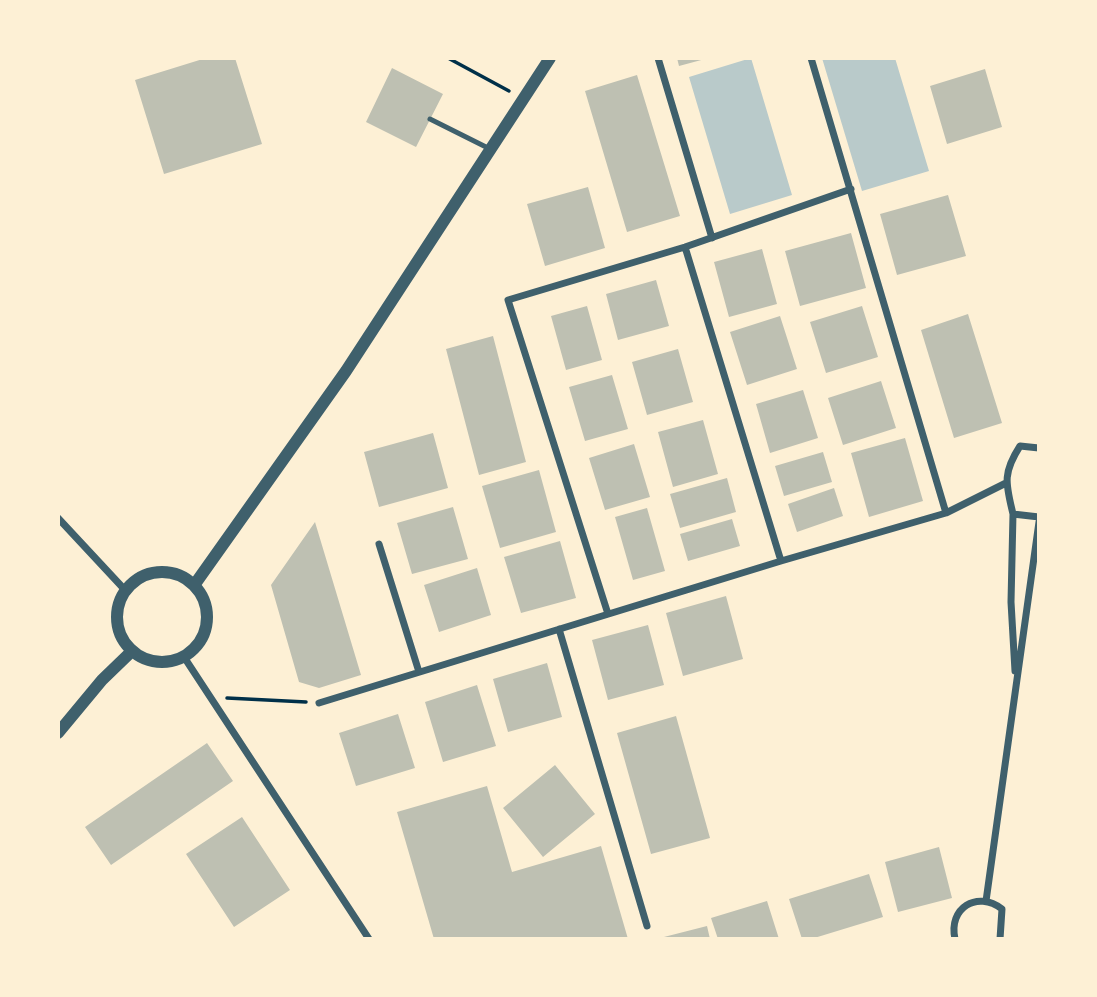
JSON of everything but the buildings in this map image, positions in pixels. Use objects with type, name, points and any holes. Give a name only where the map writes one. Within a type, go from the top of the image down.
[{"type":"street","points":[[195,584],[346,371],[550,58]]},
{"type":"street","points":[[658,58],[712,237]]},
{"type":"street","points":[[811,58],[946,513]]},
{"type":"street","points":[[608,614],[508,300],[685,247],[851,189]]},
{"type":"street","points":[[685,247],[781,561]]},
{"type":"street","points":[[1016,687],[1011,602],[1013,514],[1006,483],[1012,458],[1020,446],[1039,448]]},
{"type":"street","points":[[319,703],[946,513],[1006,483]]},
{"type":"street","points":[[986,901],[1039,520],[1013,514]]},
{"type":"street","points":[[58,518],[125,590]]},
{"type":"street","points":[[379,544],[419,672]]},
{"type":"street","points":[[159,571],[182,575],[195,584],[203,596],[208,624],[195,649],[171,662],[157,662],[132,651],[123,640],[116,615],[125,590],[136,579],[159,571]]},
{"type":"street","points":[[559,629],[647,926]]},
{"type":"street","points":[[58,733],[102,680],[132,651]]},
{"type":"street","points":[[184,657],[369,939]]},
{"type":"street","points":[[953,939],[955,919],[960,911],[977,901],[986,901],[1002,909],[1000,939]]},
{"type":"lane","points":[[430,119],[490,149]]},
{"type":"path","points":[[448,58],[523,99]]},
{"type":"path","points":[[209,696],[319,703]]},
{"type":"shaded area","points":[[751,58],[792,195],[730,214],[689,77]]},
{"type":"shaded area","points":[[822,58],[895,58],[929,171],[862,191]]}]
